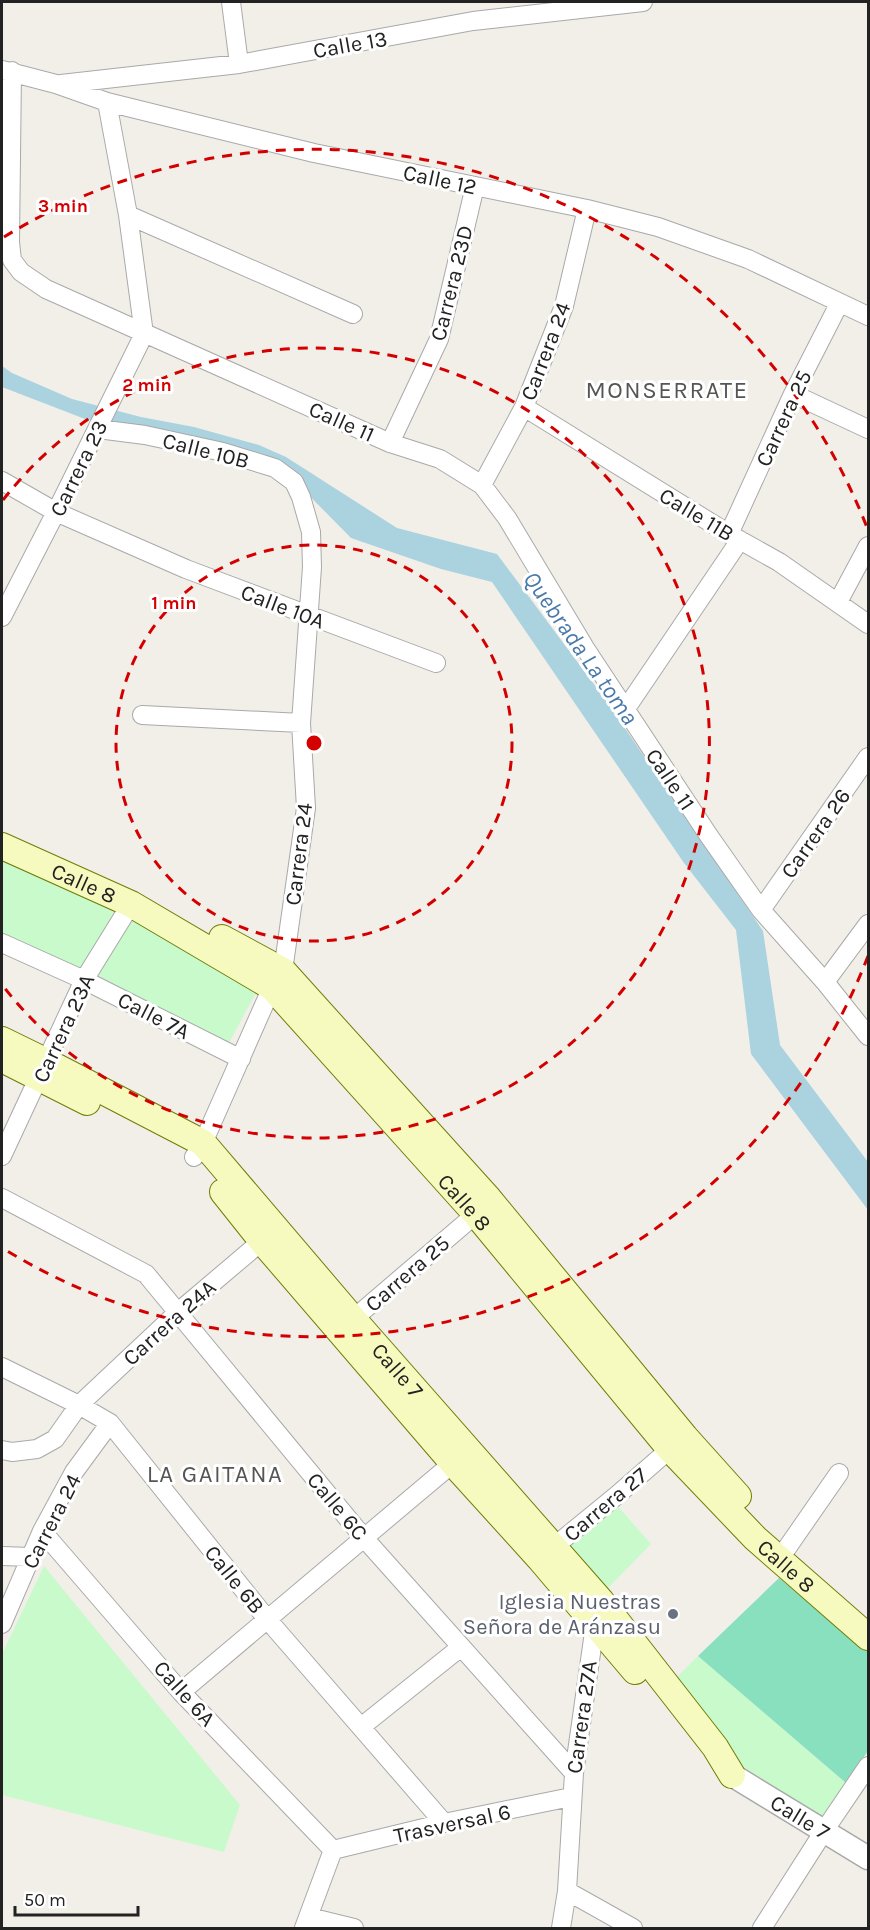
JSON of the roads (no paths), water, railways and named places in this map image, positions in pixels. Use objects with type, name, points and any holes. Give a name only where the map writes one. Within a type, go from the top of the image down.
[{"type":"main road","name":"Calle 8","points":[[2,828],[125,885],[278,979],[488,1198],[685,1437],[788,1548],[868,1616]]},
{"type":"main road","name":"Calle 8","points":[[2,846],[131,903],[278,979],[670,1449],[765,1547],[868,1637]]},
{"type":"main road","name":"Calle 7","points":[[2,1040],[43,1070],[198,1150],[346,1325],[597,1612],[655,1695],[707,1760],[732,1775]]},
{"type":"main road","name":"Calle 7","points":[[2,1059],[43,1070]]},
{"type":"main road","name":"Calle 7","points":[[198,1150],[262,1241],[346,1325],[453,1463],[546,1553]]},
{"type":"street","points":[[231,2],[239,64]]},
{"type":"street","name":"Calle 13","points":[[56,84],[239,64],[472,21],[643,2]]},
{"type":"street","name":"Calle 12","points":[[7,70],[107,102],[314,153],[587,209],[657,227],[748,259],[868,316]]},
{"type":"street","name":"Calle 11","points":[[7,70],[12,260],[21,272],[46,289],[144,334],[390,442],[440,459],[482,485],[507,518],[585,648],[709,836],[761,910],[825,982],[868,1036]]},
{"type":"street","points":[[107,102],[128,215],[144,334]]},
{"type":"street","name":"Carrera 23D","points":[[390,442],[439,339],[475,186]]},
{"type":"street","name":"Carrera 24","points":[[482,485],[524,407],[564,306],[587,209]]},
{"type":"street","points":[[128,215],[353,314]]},
{"type":"street","name":"Carrera 25","points":[[625,710],[734,537],[793,394],[839,304]]},
{"type":"street","name":"Carrera 23","points":[[2,617],[144,334]]},
{"type":"street","points":[[793,394],[868,429]]},
{"type":"street","name":"Calle 11B","points":[[524,407],[734,537],[779,562],[868,624]]},
{"type":"street","name":"Calle 10B","points":[[98,428],[146,435],[201,447],[275,468],[294,482],[301,497]]},
{"type":"street","name":"Calle 10A","points":[[2,481],[56,512],[186,569],[436,663]]},
{"type":"street","name":"Carrera 24","points":[[198,1150],[278,979],[306,808],[301,723],[312,567],[311,532],[301,497]]},
{"type":"street","points":[[838,602],[868,546]]},
{"type":"street","points":[[142,715],[301,723]]},
{"type":"street","name":"Carrera 26","points":[[761,910],[868,757]]},
{"type":"street","name":"Carrera 23A","points":[[2,1156],[84,980],[131,903]]},
{"type":"street","points":[[825,982],[868,924]]},
{"type":"street","name":"Calle 7A","points":[[2,943],[84,980],[241,1059]]},
{"type":"street","name":"Calle 6C","points":[[2,1198],[146,1274],[364,1538],[573,1773]]},
{"type":"street","name":"Carrera 25","points":[[346,1325],[476,1215]]},
{"type":"street","name":"Carrera 24A","points":[[79,1405],[177,1313],[262,1241]]},
{"type":"street","name":"Calle 6B","points":[[2,1367],[110,1423],[267,1618],[444,1823]]},
{"type":"street","points":[[2,1450],[12,1452],[37,1449],[55,1439],[79,1405]]},
{"type":"street","name":"Carrera 24","points":[[3,1616],[42,1531],[74,1472],[110,1423]]},
{"type":"street","name":"Carrera 27","points":[[546,1553],[670,1449]]},
{"type":"street","points":[[181,1692],[453,1463]]},
{"type":"street","points":[[788,1548],[839,1473]]},
{"type":"street","name":"Calle 6A","points":[[42,1531],[181,1692],[333,1850]]},
{"type":"street","points":[[2,1556],[31,1557]]},
{"type":"street","name":"Carrera 27A","points":[[561,1929],[567,1891],[573,1773],[597,1612]]},
{"type":"street","points":[[361,1727],[461,1647]]},
{"type":"street","points":[[762,1929],[868,1766]]},
{"type":"street","name":"Calle 7","points":[[732,1775],[868,1858]]},
{"type":"street","name":"Trasversal 6","points":[[333,1850],[444,1823],[571,1797]]},
{"type":"street","points":[[333,1850],[307,1923],[354,1929]]},
{"type":"street","points":[[567,1891],[633,1929]]},
{"type":"water","points":[[2,366],[12,373],[72,399],[141,417],[194,427],[259,445],[286,457],[397,528],[497,554],[605,699],[763,931],[780,1045],[868,1162],[868,1210],[751,1054],[736,930],[684,863],[492,582],[441,569],[351,538],[281,467],[122,425],[85,419],[2,387]]},
{"type":"place","name":"Iglesia Nuestras Señora de Aránzasu","points":[[673,1614]]},
{"type":"district","name":"MONSERRATE","points":[[667,390]]},
{"type":"district","name":"LA GAITANA","points":[[215,1474]]},
{"type":"water label","name":"Quebrada La toma","points":[[581,648]]}]
